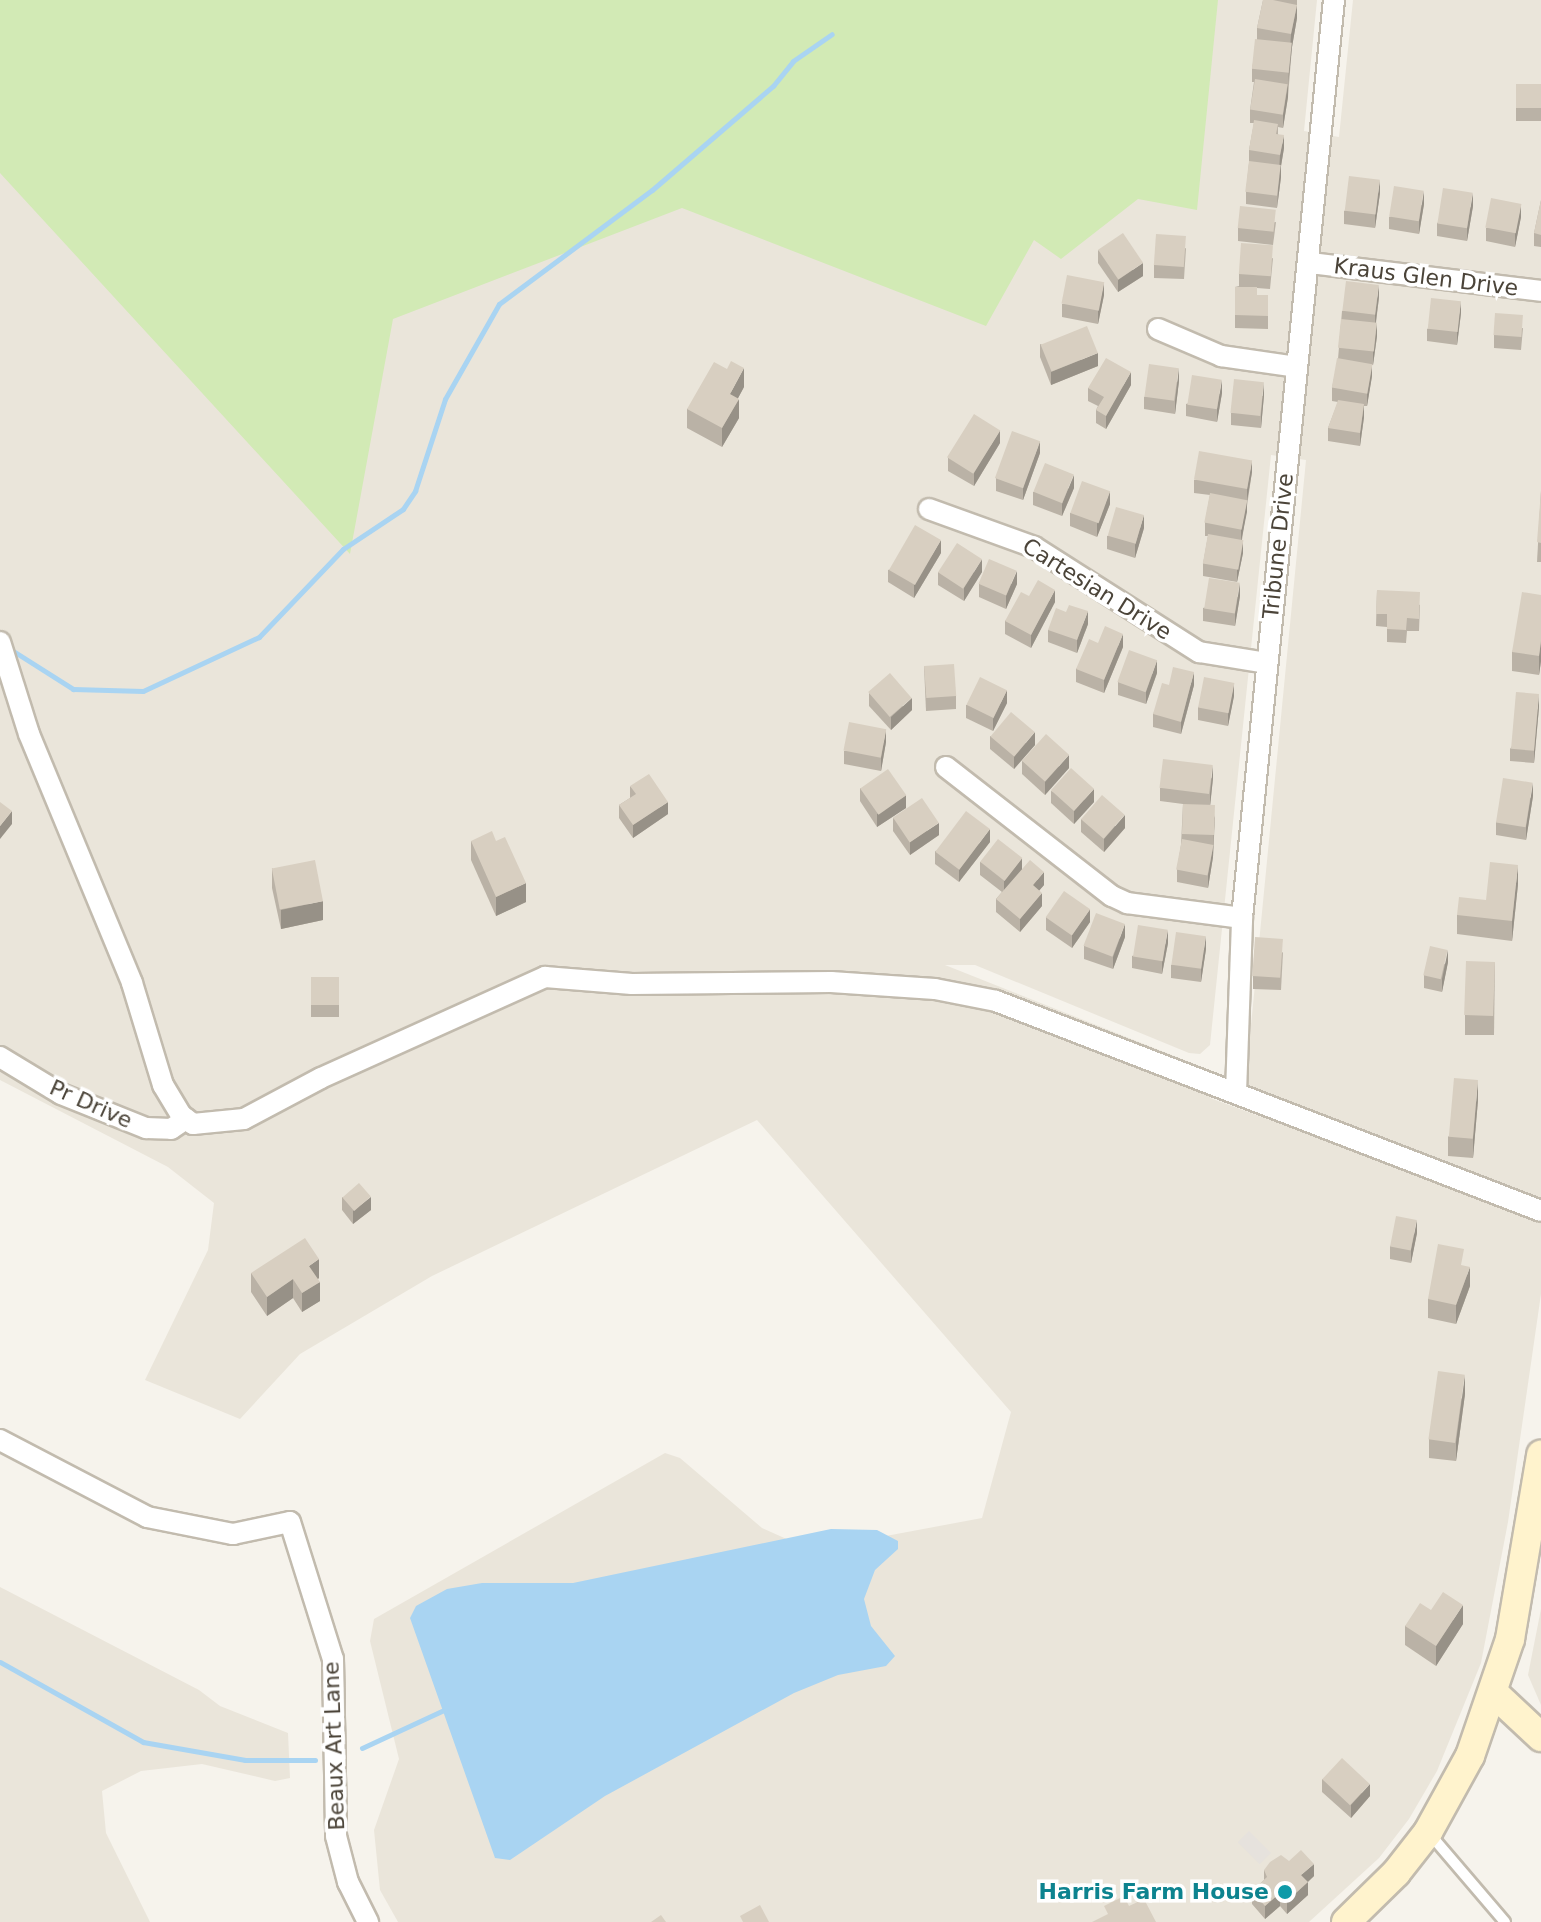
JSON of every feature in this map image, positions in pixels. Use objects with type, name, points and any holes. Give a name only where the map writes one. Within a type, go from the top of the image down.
[{"type":"main road","points":[[1346,1922],[1396,1873],[1428,1832],[1470,1756],[1495,1694],[1510,1639],[1541,1455]]},
{"type":"main road","points":[[1495,1694],[1541,1737]]},
{"type":"street","name":"Tribune Drive","points":[[1236,1093],[1242,918],[1334,0]]},
{"type":"street","name":"Kraus Glen Drive","points":[[1310,263],[1541,291]]},
{"type":"street","points":[[1158,329],[1221,356],[1296,367]]},
{"type":"street","name":"Cartesian Drive","points":[[929,509],[1034,547],[1199,652],[1266,663]]},
{"type":"street","points":[[0,642],[29,734],[122,955],[163,1085],[186,1119],[214,1126],[244,1119],[321,1078],[545,977],[632,984],[831,982],[935,989],[996,1001],[1215,1089],[1236,1093],[1541,1211]]},
{"type":"street","points":[[946,767],[1112,896],[1127,903],[1242,918]]},
{"type":"street","name":"Pr Drive","points":[[0,1057],[61,1094],[146,1128],[171,1129],[186,1119]]},
{"type":"street","name":"Beaux Art Lane","points":[[0,1440],[147,1517],[233,1534],[290,1522],[333,1659],[336,1836],[348,1882],[368,1922]]},
{"type":"lane","points":[[1428,1832],[1505,1922]]},
{"type":"shaded area","points":[[0,0],[1317,0],[1304,131],[1339,137],[1353,0],[1541,0],[1541,1202],[1245,1087],[1306,460],[1271,455],[1210,1045],[1200,1054],[1189,1053],[975,965],[945,965],[1212,1071],[1210,1098],[1541,1220],[1541,1294],[1508,1522],[1481,1663],[1437,1771],[1409,1819],[1379,1858],[1309,1922],[398,1922],[380,1890],[374,1830],[399,1759],[370,1641],[374,1619],[665,1453],[680,1458],[762,1528],[811,1550],[982,1518],[1011,1412],[757,1120],[432,1276],[300,1354],[240,1419],[145,1380],[208,1250],[214,1203],[168,1167],[0,1080]]},
{"type":"shaded area","points":[[0,1587],[199,1690],[220,1706],[288,1733],[290,1778],[275,1781],[202,1764],[141,1771],[102,1791],[106,1833],[150,1922],[0,1922]]},
{"type":"shaded area","points":[[1541,1609],[1541,1705],[1528,1675]]},
{"type":"shaded area","points":[[1249,1831],[1271,1853],[1260,1864],[1238,1842]]},
{"type":"green space","points":[[0,0],[1218,0],[1197,210],[1138,199],[1061,259],[1034,240],[986,326],[682,208],[393,319],[350,554],[0,173]]},
{"type":"water","points":[[831,1529],[877,1530],[898,1541],[898,1549],[875,1570],[864,1599],[871,1626],[895,1656],[886,1666],[838,1675],[794,1693],[605,1796],[510,1860],[495,1858],[410,1618],[416,1606],[447,1589],[482,1583],[573,1583]]},
{"type":"building","points":[[1263,0],[1297,5],[1291,34],[1257,28]]},
{"type":"building","points":[[1255,39],[1292,43],[1289,73],[1252,69]]},
{"type":"building","points":[[1255,79],[1288,84],[1283,115],[1250,110]]},
{"type":"building","points":[[1516,84],[1541,84],[1541,108],[1516,108]]},
{"type":"building","points":[[1254,120],[1278,124],[1276,134],[1284,135],[1280,155],[1249,150]]},
{"type":"building","points":[[1249,161],[1281,165],[1277,196],[1245,192]]},
{"type":"building","points":[[1349,176],[1380,180],[1376,215],[1345,211]]},
{"type":"building","points":[[1394,186],[1424,191],[1419,221],[1389,217]]},
{"type":"building","points":[[1443,188],[1473,193],[1467,228],[1437,224]]},
{"type":"building","points":[[1491,198],[1521,204],[1516,233],[1485,227]]},
{"type":"building","points":[[1541,200],[1541,235],[1534,233]]},
{"type":"building","points":[[1240,206],[1276,210],[1274,232],[1238,228]]},
{"type":"building","points":[[1123,233],[1143,263],[1118,280],[1098,250]]},
{"type":"building","points":[[1156,234],[1186,236],[1184,267],[1154,265]]},
{"type":"building","points":[[1241,243],[1273,245],[1271,276],[1239,274]]},
{"type":"building","points":[[1067,275],[1104,282],[1099,311],[1061,303]]},
{"type":"building","points":[[1346,281],[1379,285],[1375,315],[1342,311]]},
{"type":"building","points":[[1235,287],[1257,287],[1257,295],[1268,295],[1268,316],[1235,315]]},
{"type":"building","points":[[1431,298],[1461,301],[1458,332],[1428,329]]},
{"type":"building","points":[[1495,313],[1523,315],[1521,337],[1493,335]]},
{"type":"building","points":[[1341,319],[1377,323],[1374,352],[1338,348]]},
{"type":"building","points":[[1087,326],[1098,353],[1052,372],[1041,345]]},
{"type":"building","points":[[1106,358],[1131,372],[1106,416],[1096,410],[1104,397],[1088,388]]},
{"type":"building","points":[[1337,358],[1372,364],[1367,394],[1332,388]]},
{"type":"building","points":[[731,361],[744,368],[730,394],[739,399],[722,428],[687,409],[714,362],[727,369]]},
{"type":"building","points":[[1149,364],[1179,368],[1174,401],[1144,397]]},
{"type":"building","points":[[1192,375],[1222,380],[1217,409],[1187,405]]},
{"type":"building","points":[[1234,379],[1264,382],[1260,416],[1230,413]]},
{"type":"building","points":[[1338,400],[1364,404],[1360,433],[1328,428]]},
{"type":"building","points":[[974,414],[1000,430],[973,474],[947,457]]},
{"type":"building","points":[[1012,431],[1040,441],[1023,488],[995,478]]},
{"type":"building","points":[[1199,451],[1252,460],[1247,489],[1194,480]]},
{"type":"building","points":[[1045,463],[1074,475],[1062,503],[1033,492]]},
{"type":"building","points":[[1082,481],[1110,491],[1099,523],[1070,513]]},
{"type":"building","points":[[1541,491],[1541,543],[1537,542]]},
{"type":"building","points":[[1210,493],[1247,500],[1242,530],[1204,522]]},
{"type":"building","points":[[1116,507],[1144,515],[1136,544],[1108,536]]},
{"type":"building","points":[[915,525],[941,540],[915,585],[889,570]]},
{"type":"building","points":[[1208,534],[1243,540],[1238,570],[1203,564]]},
{"type":"building","points":[[957,543],[982,559],[963,589],[938,572]]},
{"type":"building","points":[[989,559],[1017,571],[1006,596],[978,584]]},
{"type":"building","points":[[1209,578],[1240,583],[1235,613],[1204,609]]},
{"type":"building","points":[[1038,580],[1055,590],[1031,635],[1005,621],[1021,592],[1029,596]]},
{"type":"building","points":[[1377,590],[1420,592],[1419,619],[1407,618],[1406,630],[1387,629],[1387,614],[1376,614]]},
{"type":"building","points":[[1522,592],[1541,595],[1539,656],[1512,652]]},
{"type":"building","points":[[1069,605],[1088,611],[1077,640],[1048,630],[1056,608],[1066,612]]},
{"type":"building","points":[[1105,626],[1123,634],[1104,680],[1076,669],[1089,639],[1098,643]]},
{"type":"building","points":[[1129,650],[1157,660],[1146,692],[1117,682]]},
{"type":"building","points":[[954,664],[956,696],[926,698],[924,666]]},
{"type":"building","points":[[1173,667],[1194,672],[1181,722],[1153,714],[1162,683],[1169,685]]},
{"type":"building","points":[[890,673],[912,698],[890,717],[868,692]]},
{"type":"building","points":[[980,677],[1007,690],[993,718],[966,705]]},
{"type":"building","points":[[1204,677],[1234,683],[1229,713],[1198,707]]},
{"type":"building","points":[[1516,692],[1539,694],[1534,751],[1511,749]]},
{"type":"building","points":[[1011,712],[1035,732],[1014,756],[990,737]]},
{"type":"building","points":[[849,722],[886,729],[881,758],[843,750]]},
{"type":"building","points":[[1046,734],[1069,755],[1045,781],[1022,761]]},
{"type":"building","points":[[1163,759],[1213,765],[1209,794],[1159,788]]},
{"type":"building","points":[[1071,768],[1094,789],[1074,811],[1051,790]]},
{"type":"building","points":[[888,769],[906,795],[879,815],[860,789]]},
{"type":"building","points":[[649,774],[668,802],[633,825],[619,805],[636,794],[630,786]]},
{"type":"building","points":[[1503,778],[1533,783],[1526,827],[1496,822]]},
{"type":"building","points":[[1102,795],[1125,815],[1104,839],[1081,819]]},
{"type":"building","points":[[922,798],[939,823],[910,842],[893,818]]},
{"type":"building","points":[[0,802],[12,811],[0,826]]},
{"type":"building","points":[[1183,804],[1215,805],[1214,835],[1182,834]]},
{"type":"building","points":[[966,811],[990,829],[959,870],[935,852]]},
{"type":"building","points":[[492,831],[496,841],[505,837],[526,883],[496,897],[471,841]]},
{"type":"building","points":[[998,839],[1022,858],[1005,881],[980,862]]},
{"type":"building","points":[[1182,839],[1213,845],[1207,876],[1176,869]]},
{"type":"building","points":[[315,860],[323,901],[280,910],[272,868]]},
{"type":"building","points":[[1030,860],[1044,872],[1033,885],[1042,893],[1020,919],[996,899]]},
{"type":"building","points":[[1490,862],[1518,865],[1512,921],[1457,915],[1459,897],[1486,900]]},
{"type":"building","points":[[1064,891],[1090,909],[1072,936],[1046,917]]},
{"type":"building","points":[[1096,913],[1125,924],[1112,957],[1083,946]]},
{"type":"building","points":[[1138,925],[1168,930],[1163,961],[1133,957]]},
{"type":"building","points":[[1176,932],[1206,936],[1201,969],[1171,965]]},
{"type":"building","points":[[1255,937],[1283,939],[1280,978],[1252,976]]},
{"type":"building","points":[[1430,946],[1448,950],[1441,979],[1423,975]]},
{"type":"building","points":[[1466,961],[1495,962],[1493,1016],[1464,1015]]},
{"type":"building","points":[[311,977],[339,977],[339,1005],[311,1005]]},
{"type":"building","points":[[1454,1078],[1478,1080],[1473,1139],[1449,1137]]},
{"type":"building","points":[[359,1183],[371,1197],[354,1211],[342,1197]]},
{"type":"building","points":[[1396,1216],[1417,1220],[1411,1250],[1390,1246]]},
{"type":"building","points":[[305,1238],[319,1259],[309,1266],[320,1282],[302,1293],[293,1279],[267,1297],[251,1273]]},
{"type":"building","points":[[1438,1244],[1464,1249],[1461,1265],[1470,1267],[1456,1305],[1428,1299]]},
{"type":"building","points":[[1438,1371],[1465,1375],[1455,1443],[1428,1439]]},
{"type":"building","points":[[1443,1592],[1463,1605],[1436,1646],[1405,1626],[1420,1603],[1431,1610]]},
{"type":"building","points":[[1342,1758],[1370,1784],[1350,1805],[1322,1779]]},
{"type":"building","points":[[1301,1850],[1314,1864],[1301,1875],[1308,1882],[1287,1901],[1280,1893],[1265,1906],[1252,1891],[1267,1877],[1264,1870],[1281,1855],[1289,1861]]},
{"type":"building","points":[[1124,1896],[1129,1906],[1144,1899],[1156,1922],[1092,1922],[1108,1914],[1104,1906]]},
{"type":"building","points":[[760,1905],[769,1922],[743,1922],[740,1916]]},
{"type":"building","points":[[661,1915],[666,1922],[651,1922]]},
{"type":"waterway","points":[[10,649],[73,689],[143,691],[259,637],[343,549],[403,509],[415,491],[445,399],[499,304],[652,190],[773,86],[793,61],[832,34]]},
{"type":"waterway","points":[[0,1662],[143,1742],[245,1760],[315,1760]]},
{"type":"waterway","points":[[362,1748],[448,1708]]},
{"type":"place","name":"Harris Farm House","points":[[1285,1892]]}]
